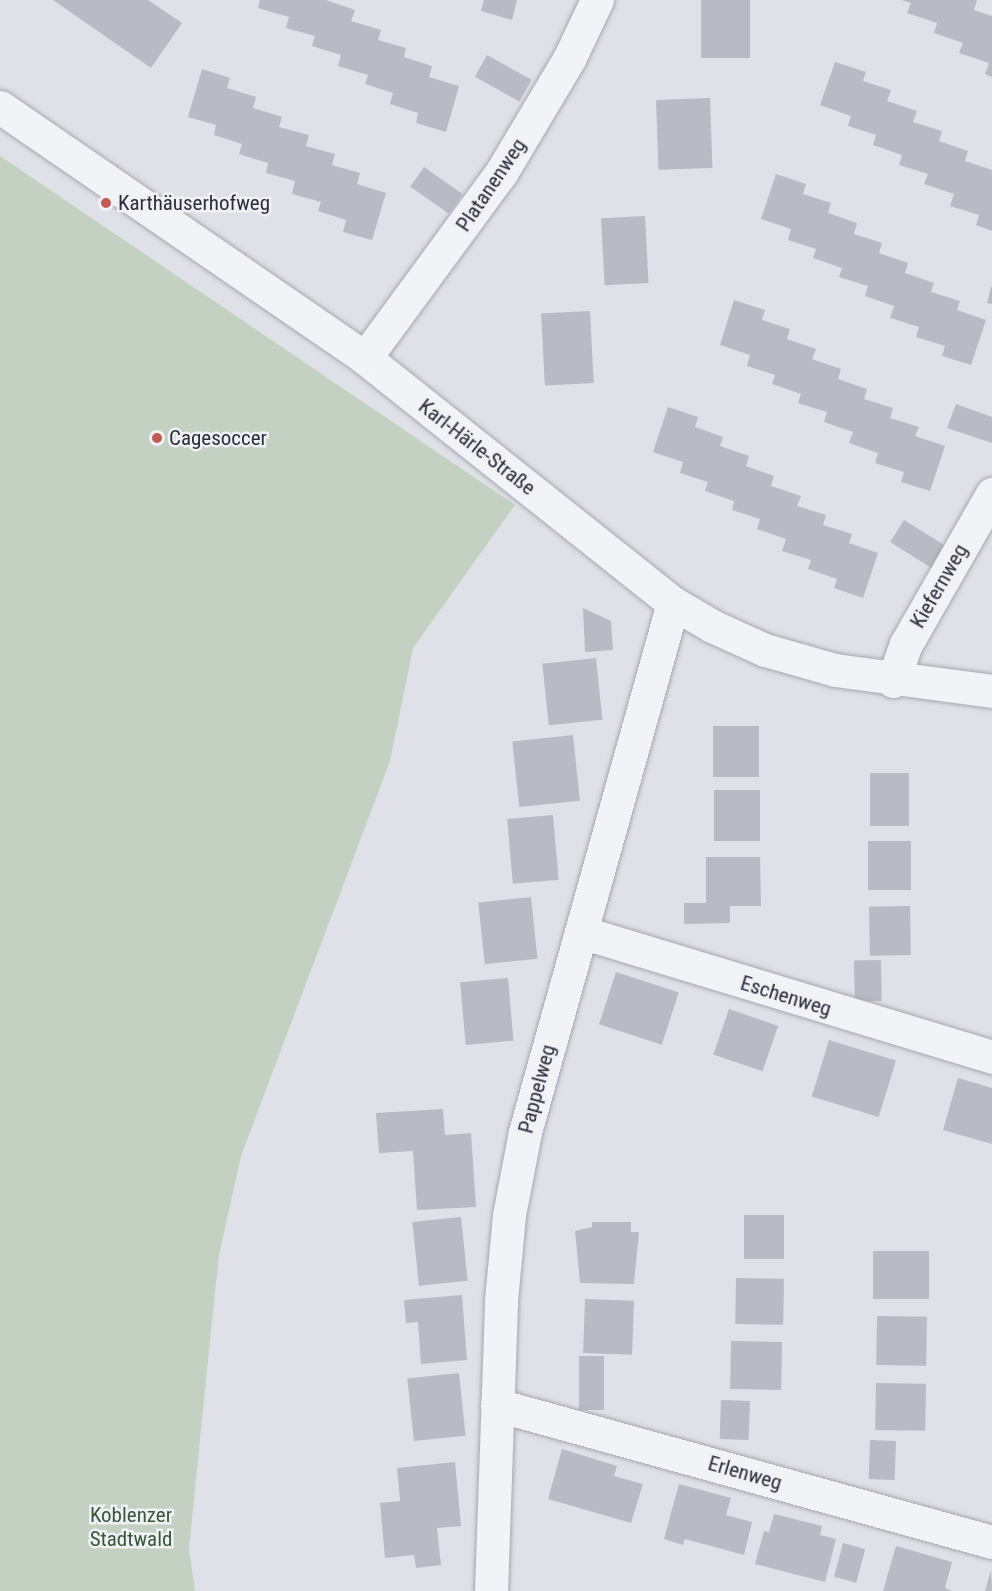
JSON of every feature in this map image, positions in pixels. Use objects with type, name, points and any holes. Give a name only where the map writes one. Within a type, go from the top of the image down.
[{"type":"street","name":"Platanenweg","points":[[365,358],[501,173],[569,59],[597,0]]},
{"type":"street","name":"Karl-Härle-Straße","points":[[0,107],[365,358],[673,603],[712,626],[765,650],[835,670],[893,681],[992,691]]},
{"type":"street","name":"Kiefernweg","points":[[893,681],[906,644],[992,494]]},
{"type":"street","name":"Pappelweg","points":[[491,1591],[497,1405],[509,1215],[525,1131],[673,603]]},
{"type":"street","name":"Eschenweg","points":[[581,932],[992,1057]]},
{"type":"street","name":"Erlenweg","points":[[497,1405],[992,1542]]},
{"type":"green space","name":"Koblenzer Stadtwald","points":[[0,156],[515,505],[413,648],[390,761],[241,1156],[219,1255],[189,1549],[195,1591],[0,1591]]},
{"type":"building","points":[[53,0],[148,0],[182,23],[151,68]]},
{"type":"building","points":[[260,0],[326,0],[355,10],[351,21],[381,30],[378,40],[406,48],[404,57],[432,66],[429,77],[459,86],[446,132],[416,123],[418,113],[390,104],[393,93],[365,84],[368,75],[338,66],[341,55],[312,46],[315,36],[286,28],[289,17],[258,8]]},
{"type":"building","points":[[484,0],[517,0],[512,20],[481,11]]},
{"type":"building","points":[[701,0],[750,0],[750,58],[701,58]]},
{"type":"building","points":[[902,0],[977,0],[974,10],[992,16],[992,77],[985,74],[989,63],[959,53],[963,43],[934,33],[937,23],[907,13],[911,3]]},
{"type":"building","points":[[487,55],[532,80],[519,102],[475,77]]},
{"type":"building","points":[[835,62],[866,72],[863,81],[891,90],[887,101],[917,111],[913,122],[942,131],[939,141],[968,151],[965,161],[992,170],[992,231],[976,225],[979,215],[950,206],[954,194],[924,184],[928,174],[899,165],[902,155],[873,145],[876,135],[848,126],[851,116],[820,105]]},
{"type":"building","points":[[202,69],[230,78],[227,88],[256,97],[253,108],[282,117],[279,127],[309,135],[306,146],[335,154],[332,165],[360,173],[357,184],[386,193],[372,240],[343,232],[346,220],[318,211],[321,202],[292,194],[295,181],[266,173],[268,163],[239,154],[242,144],[214,135],[216,125],[188,117]]},
{"type":"building","points":[[710,98],[712,168],[658,170],[656,100]]},
{"type":"building","points":[[424,167],[463,194],[449,214],[410,187]]},
{"type":"building","points":[[776,174],[806,184],[803,194],[831,203],[828,213],[857,223],[854,234],[882,243],[879,253],[908,263],[905,273],[934,283],[931,292],[960,301],[957,310],[986,320],[971,365],[942,356],[945,346],[916,337],[919,327],[890,318],[894,306],[865,296],[868,286],[839,277],[842,268],[813,258],[816,249],[788,240],[791,229],[761,219]]},
{"type":"building","points":[[645,216],[649,283],[605,285],[601,218]]},
{"type":"building","points":[[992,287],[992,304],[987,303]]},
{"type":"building","points":[[734,300],[765,310],[762,320],[790,329],[787,339],[816,349],[812,359],[841,369],[838,379],[867,389],[864,399],[893,408],[890,418],[919,427],[915,436],[945,446],[930,491],[901,482],[904,472],[875,463],[878,453],[849,443],[853,432],[824,422],[827,412],[798,403],[801,394],[772,384],[775,375],[747,366],[750,355],[720,345]]},
{"type":"building","points":[[590,311],[594,383],[545,385],[541,314]]},
{"type":"building","points":[[956,404],[992,417],[992,443],[947,428]]},
{"type":"building","points":[[668,407],[698,417],[695,427],[723,437],[720,446],[749,456],[746,466],[774,476],[771,486],[801,496],[797,506],[826,515],[823,525],[852,534],[849,543],[878,553],[863,598],[834,588],[837,579],[808,569],[811,560],[782,551],[786,539],[757,529],[760,519],[732,510],[734,501],[705,491],[708,482],[680,473],[683,462],[653,452]]},
{"type":"building","points":[[904,520],[949,548],[935,570],[890,542]]},
{"type":"building","points":[[583,608],[611,621],[613,650],[585,652]]},
{"type":"building","points":[[596,658],[602,720],[549,725],[542,664]]},
{"type":"building","points":[[713,726],[759,726],[759,777],[713,777]]},
{"type":"building","points":[[573,735],[580,801],[519,807],[512,741]]},
{"type":"building","points":[[870,773],[909,773],[909,826],[870,826]]},
{"type":"building","points":[[714,790],[760,790],[760,841],[714,841]]},
{"type":"building","points":[[553,815],[559,880],[513,884],[507,819]]},
{"type":"building","points":[[868,841],[911,841],[911,890],[868,890]]},
{"type":"building","points":[[706,857],[760,857],[761,906],[730,906],[730,923],[684,924],[684,903],[706,903]]},
{"type":"building","points":[[531,897],[537,959],[485,964],[478,903]]},
{"type":"building","points":[[910,906],[911,955],[870,956],[869,907]]},
{"type":"building","points":[[854,960],[881,960],[882,1001],[855,1001]]},
{"type":"building","points":[[616,972],[679,992],[662,1045],[599,1024]]},
{"type":"building","points":[[508,978],[513,1041],[466,1045],[460,982]]},
{"type":"building","points":[[729,1009],[778,1026],[763,1071],[713,1054]]},
{"type":"building","points":[[829,1040],[896,1060],[879,1117],[812,1096]]},
{"type":"building","points":[[958,1078],[992,1088],[992,1144],[943,1130]]},
{"type":"building","points":[[443,1109],[445,1135],[471,1133],[476,1207],[417,1210],[413,1151],[379,1153],[376,1113]]},
{"type":"building","points":[[744,1215],[784,1215],[784,1259],[744,1259]]},
{"type":"building","points":[[461,1217],[468,1281],[419,1286],[412,1222]]},
{"type":"building","points":[[592,1222],[631,1222],[631,1232],[639,1232],[634,1284],[580,1283],[575,1231],[592,1227]]},
{"type":"building","points":[[873,1251],[929,1251],[929,1299],[873,1299]]},
{"type":"building","points":[[736,1278],[784,1279],[783,1325],[735,1324]]},
{"type":"building","points":[[462,1295],[467,1360],[421,1364],[418,1322],[406,1323],[404,1300]]},
{"type":"building","points":[[585,1299],[634,1301],[632,1355],[583,1353]]},
{"type":"building","points":[[877,1316],[927,1317],[926,1366],[876,1365]]},
{"type":"building","points":[[731,1341],[782,1342],[781,1390],[730,1389]]},
{"type":"building","points":[[579,1356],[604,1356],[604,1410],[579,1410]]},
{"type":"building","points":[[459,1373],[466,1436],[414,1441],[407,1378]]},
{"type":"building","points":[[876,1383],[926,1384],[925,1431],[875,1430]]},
{"type":"building","points":[[721,1400],[750,1401],[749,1440],[720,1439]]},
{"type":"building","points":[[870,1440],[896,1441],[895,1480],[869,1479]]},
{"type":"building","points":[[562,1449],[617,1466],[614,1476],[643,1484],[631,1523],[548,1499]]},
{"type":"building","points":[[455,1462],[461,1526],[437,1528],[441,1565],[416,1568],[414,1555],[385,1558],[380,1503],[400,1501],[397,1468]]},
{"type":"building","points":[[679,1484],[731,1498],[726,1515],[752,1522],[744,1555],[685,1539],[683,1545],[664,1539]]},
{"type":"building","points":[[774,1514],[822,1526],[820,1535],[836,1539],[825,1582],[755,1564],[764,1531],[769,1532]]},
{"type":"building","points":[[843,1543],[865,1549],[856,1583],[834,1577]]},
{"type":"building","points":[[896,1546],[952,1562],[945,1588],[952,1591],[883,1591]]},
{"type":"building","points":[[991,1570],[992,1591],[985,1591]]},
{"type":"place","name":"Karthäuserhofweg","points":[[106,203]]},
{"type":"place","name":"Cagesoccer","points":[[157,438]]}]
